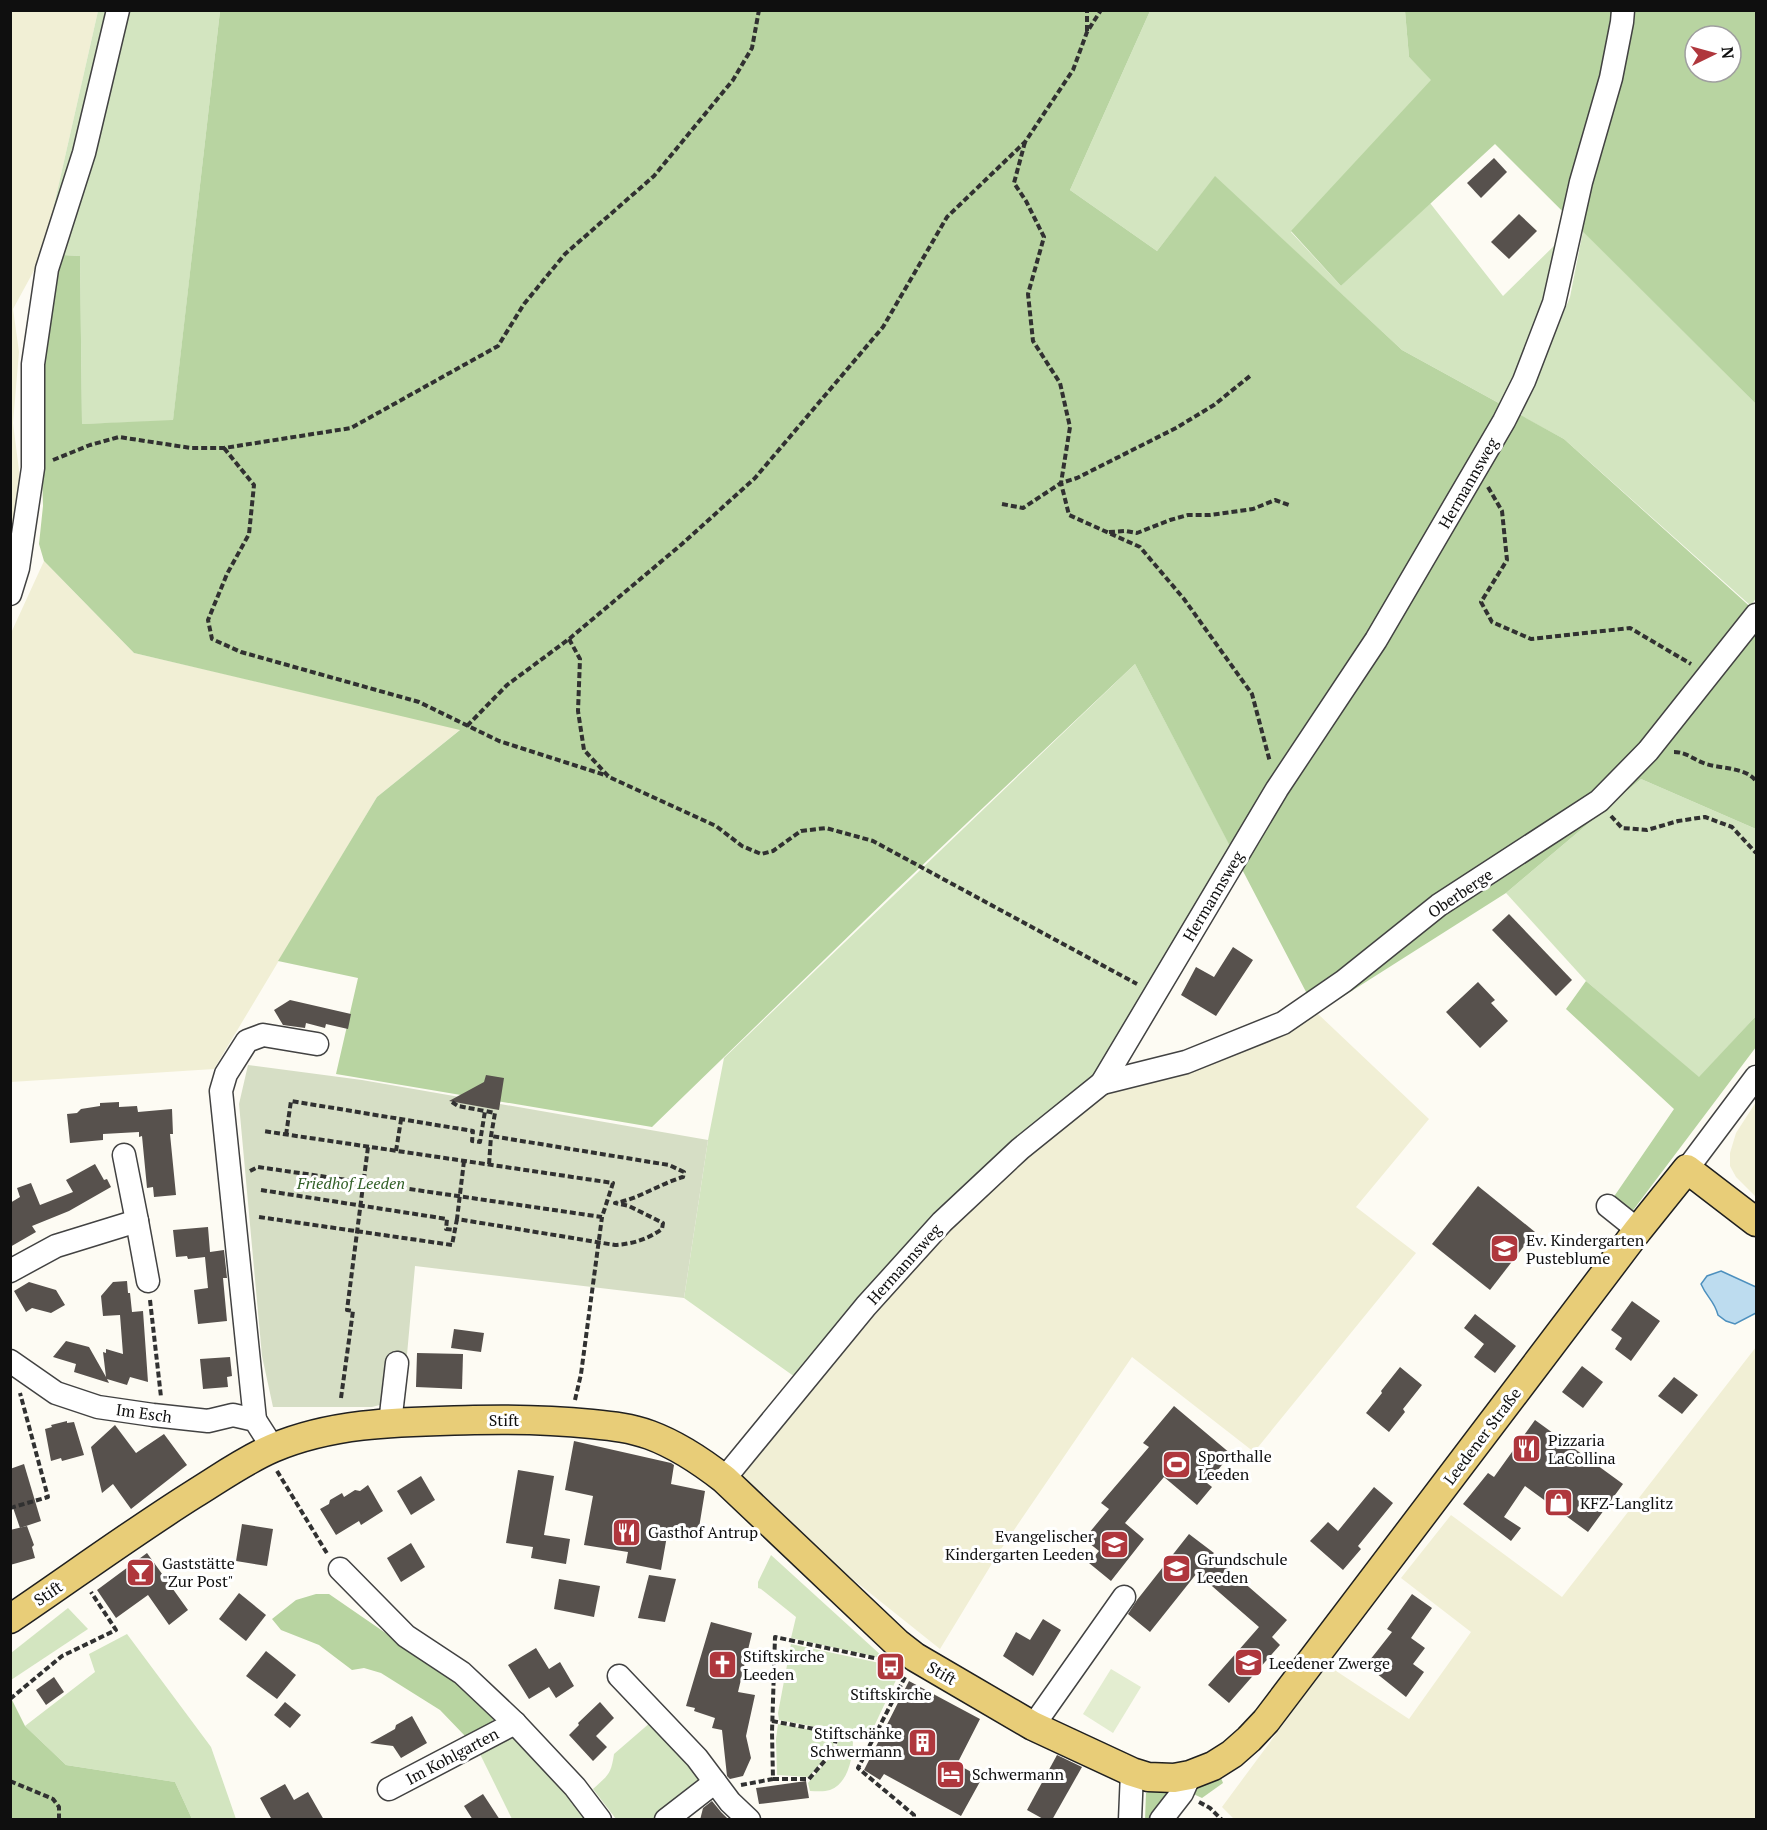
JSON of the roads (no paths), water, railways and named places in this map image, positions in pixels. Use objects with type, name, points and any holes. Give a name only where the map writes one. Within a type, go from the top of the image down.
[{"type":"main road","points":[[1687,1168],[1756,1222]]},
{"type":"main road","name":"Leedener Straße","points":[[1132,1772],[1159,1779],[1174,1778],[1186,1784],[1232,1754],[1266,1721],[1687,1168]]},
{"type":"main road","name":"Stift","points":[[10,1619],[164,1513],[237,1467],[270,1449],[302,1437],[349,1427],[390,1423],[556,1420],[622,1427],[650,1435],[679,1448],[704,1463],[724,1479],[897,1643],[915,1657],[1032,1726],[1132,1772]]},
{"type":"street","points":[[10,594],[18,568],[33,468],[33,364],[47,269],[84,153],[118,10]]},
{"type":"street","name":"Hermannsweg","points":[[724,1479],[866,1306],[942,1222],[1020,1149],[1102,1083],[1278,789],[1376,640],[1504,421],[1524,381],[1554,303],[1581,182],[1611,78],[1623,10]]},
{"type":"street","name":"Oberberge","points":[[1102,1083],[1186,1062],[1283,1023],[1344,981],[1439,905],[1599,801],[1648,752],[1756,615]]},
{"type":"street","points":[[270,1449],[255,1420],[221,1091],[226,1074],[247,1041],[264,1035],[317,1044]]},
{"type":"street","name":"Leedener Straße","points":[[1687,1168],[1756,1077]]},
{"type":"street","points":[[124,1155],[148,1281]]},
{"type":"street","points":[[1608,1206],[1638,1230]]},
{"type":"street","points":[[10,1271],[56,1246],[137,1221]]},
{"type":"street","name":"Im Esch","points":[[11,1362],[56,1393],[98,1407],[208,1421],[233,1415],[255,1420]]},
{"type":"street","points":[[390,1423],[397,1363]]},
{"type":"street","points":[[340,1569],[406,1636],[462,1673],[515,1723],[575,1787],[600,1820]]},
{"type":"street","points":[[1032,1726],[1124,1597]]},
{"type":"street","points":[[619,1676],[698,1758],[730,1802],[749,1820]]},
{"type":"street","name":"Im Kohlgarten","points":[[389,1789],[515,1723]]},
{"type":"street","points":[[1130,1820],[1132,1772]]},
{"type":"street","points":[[666,1820],[715,1782]]},
{"type":"street","points":[[1161,1820],[1186,1784]]},
{"type":"water","points":[[1721,1271],[1756,1287],[1756,1313],[1735,1324],[1718,1315],[1701,1284],[1707,1276]]},
{"type":"place","name":"Ev. Kindergarten Pusteblume","points":[[1505,1249]]},
{"type":"place","name":"Pizzaria LaCollina","points":[[1527,1449]]},
{"type":"place","name":"Sporthalle Leeden","points":[[1177,1465]]},
{"type":"place","name":"KFZ-Langlitz","points":[[1559,1503]]},
{"type":"place","name":"Gasthof Antrup","points":[[627,1532]]},
{"type":"place","name":"Evangelischer Kindergarten Leeden","points":[[1115,1545]]},
{"type":"place","name":"Grundschule Leeden","points":[[1176,1568]]},
{"type":"place","name":"Gaststätte \"Zur Post\"","points":[[141,1572]]},
{"type":"place","name":"Leedener Zwerge","points":[[1248,1663]]},
{"type":"place","name":"Stiftskirche Leeden","points":[[722,1665]]},
{"type":"place","name":"Stiftskirche","points":[[891,1666]]},
{"type":"place","name":"Stiftschänke Schwermann","points":[[923,1742]]},
{"type":"place","name":"Schwermann","points":[[951,1774]]},
{"type":"park label","name":"Friedhof Leeden","points":[[351,1183]]}]
